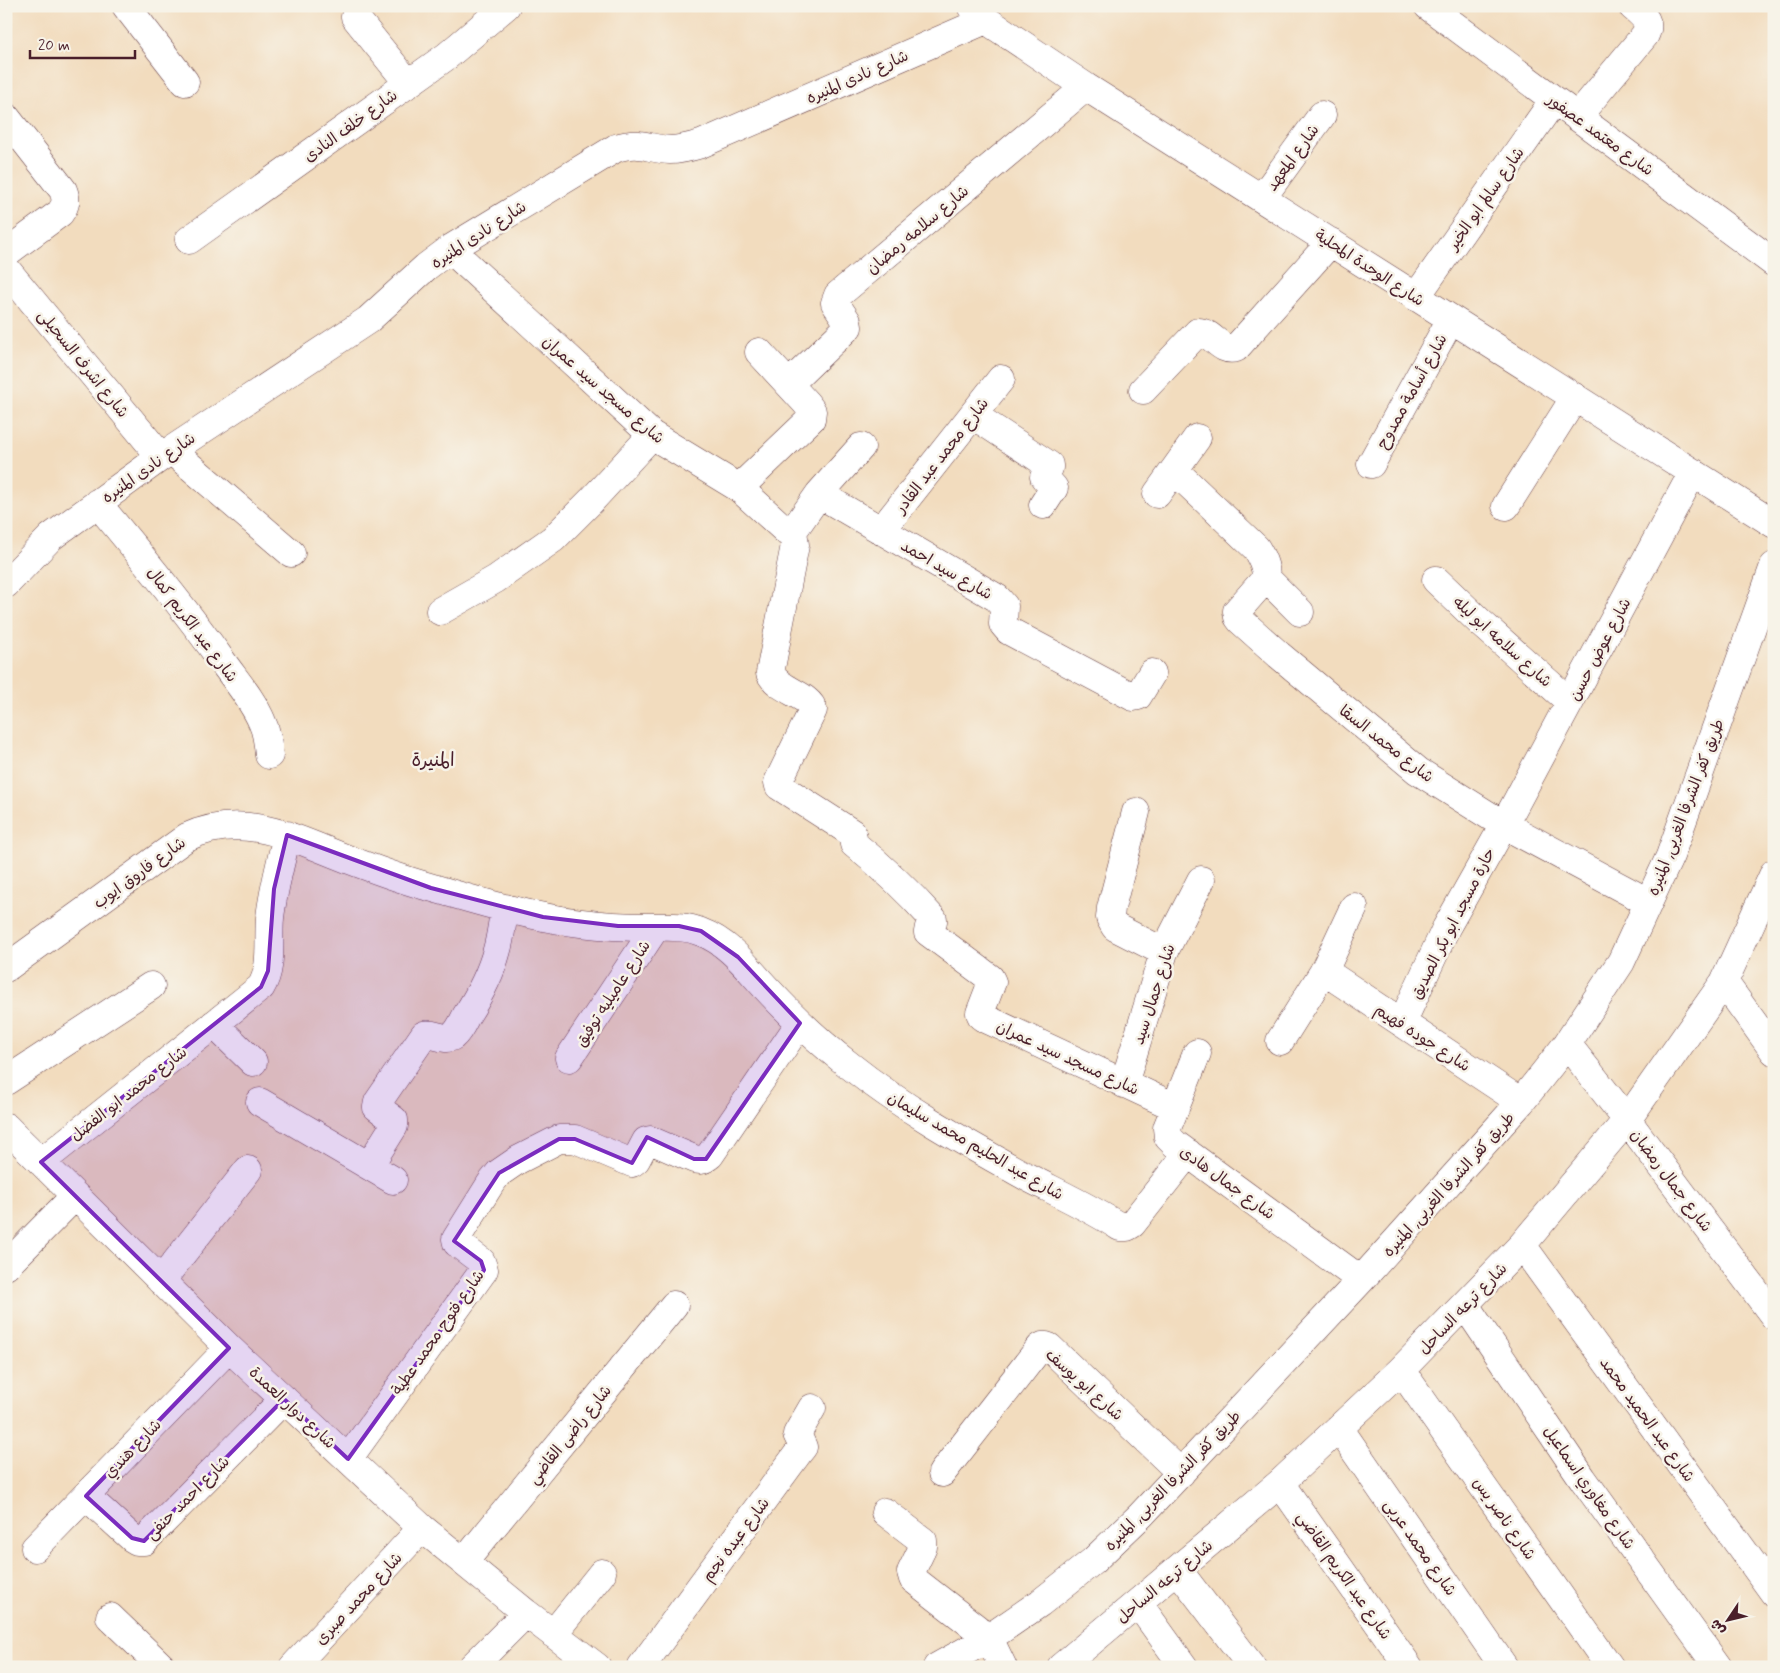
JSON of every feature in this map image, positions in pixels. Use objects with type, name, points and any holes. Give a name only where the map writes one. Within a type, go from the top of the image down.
[{"type":"street","points":[[126,6],[185,82]]},
{"type":"street","name":"شارع خلف النادى","points":[[190,240],[447,56],[506,6]]},
{"type":"street","name":"شارع معتمد عصفور","points":[[1428,6],[1774,263]]},
{"type":"street","points":[[1577,117],[1645,35],[1648,21],[1632,6]]},
{"type":"street","name":"شارع الوحدة المحلية","points":[[978,13],[1086,87],[1774,524]]},
{"type":"street","name":"شارع نادى المنيره","points":[[6,584],[51,537],[166,453],[368,320],[426,267],[450,249],[616,148],[628,144],[640,144],[669,150],[685,149],[701,144],[978,13]]},
{"type":"street","points":[[355,17],[408,83]]},
{"type":"street","name":"شارع سلامه رمضان","points":[[789,384],[848,327],[847,320],[835,303],[838,295],[1086,87]]},
{"type":"street","name":"شارع سالم ابو الخير","points":[[1416,297],[1554,100]]},
{"type":"street","name":"شارع المعهد","points":[[1262,198],[1322,115]]},
{"type":"street","points":[[6,117],[63,190],[66,199],[65,206],[60,212],[6,252]]},
{"type":"street","points":[[1144,390],[1198,332],[1204,332],[1224,348],[1230,350],[1236,348],[1331,242]]},
{"type":"street","name":"شارع مسجد سيد عمران","points":[[450,249],[652,435],[739,488],[794,538],[795,544],[770,673],[777,684],[810,703],[813,710],[778,782],[779,786],[852,833],[854,844],[909,892],[933,919],[928,932],[990,978],[992,982],[980,1013],[982,1017],[1175,1107]]},
{"type":"street","name":"شارع اشرف السحيلى","points":[[6,269],[166,453],[291,553]]},
{"type":"street","name":"شارع أسامة ممدوح","points":[[1371,464],[1451,319]]},
{"type":"street","points":[[739,488],[811,420],[812,411],[759,352]]},
{"type":"street","name":"شارع محمد عبد القادر","points":[[881,530],[1001,379]]},
{"type":"street","points":[[1506,506],[1575,398]]},
{"type":"street","points":[[972,415],[1048,465],[1050,468],[1044,477],[1054,488],[1043,505]]},
{"type":"street","points":[[440,611],[496,579],[554,539],[652,435]]},
{"type":"street","points":[[1156,494],[1197,438]]},
{"type":"street","points":[[791,534],[819,494],[861,446]]},
{"type":"street","points":[[1174,470],[1256,548],[1266,567],[1266,578],[1300,612]]},
{"type":"street","name":"شارع عوض حسن","points":[[1504,825],[1693,472]]},
{"type":"street","name":"شارع سيد احمد","points":[[819,494],[997,598],[1004,606],[1003,624],[1009,631],[1133,697],[1138,696],[1152,673]]},
{"type":"street","name":"شارع عبد الكريم كمال","points":[[97,503],[205,637],[255,708],[268,738],[269,755]]},
{"type":"street","name":"شارع محمد السقا","points":[[1266,578],[1237,611],[1241,621],[1279,655],[1418,771],[1504,825],[1648,902]]},
{"type":"street","name":"طريق كفر الشرفا الغربى, المنيره","points":[[942,1666],[989,1638],[1040,1603],[1093,1560],[1181,1473],[1361,1280],[1521,1102],[1567,1044],[1621,962],[1670,856],[1772,579]]},
{"type":"street","name":"شارع سلامه ابو ليله","points":[[1436,580],[1570,702]]},
{"type":"street","points":[[1136,812],[1110,918],[1115,927],[1164,952]]},
{"type":"street","name":"شارع فاروق ايوب","points":[[6,968],[187,837],[203,830],[237,825],[287,835]]},
{"type":"street","name":"حارة مسجد ابو بكر الصديق","points":[[1402,1023],[1446,928],[1504,825]]},
{"type":"street","name":"شارع عبد الحليم محمد سليمان","points":[[287,835],[367,867],[431,888],[505,908],[580,923],[618,926],[678,926],[701,931],[720,942],[738,957],[800,1023],[848,1064],[898,1102],[952,1135],[1120,1228],[1127,1228],[1132,1224],[1188,1153]]},
{"type":"street","name":"شارع محمد ابو الفضل","points":[[41,1162],[262,987],[268,971],[270,919],[274,889],[287,835]]},
{"type":"street","name":"شارع ترعه الساحل","points":[[1061,1667],[1178,1570],[1339,1428],[1401,1370],[1522,1245],[1627,1120],[1724,982],[1773,875]]},
{"type":"street","name":"شارع جمال سيد","points":[[1124,1084],[1164,952],[1201,880]]},
{"type":"street","points":[[1280,1040],[1324,971],[1354,907]]},
{"type":"street","points":[[369,1166],[394,1126],[394,1120],[377,1107],[378,1102],[424,1035],[430,1034],[440,1038],[447,1038],[457,1032],[473,1006],[497,950],[505,908]]},
{"type":"street","name":"شارع عاميليه توفيق","points":[[569,1058],[656,927]]},
{"type":"street","name":"شارع جوده فهيم","points":[[1324,971],[1521,1102]]},
{"type":"street","points":[[1724,982],[1774,1051]]},
{"type":"street","points":[[6,1081],[151,986]]},
{"type":"street","name":"شارع فتوح محمد عطية","points":[[348,1458],[484,1270],[481,1261],[457,1243],[456,1239],[491,1182],[499,1173],[518,1160],[564,1138],[575,1139],[632,1163],[636,1160],[646,1141],[650,1140],[694,1159],[706,1159],[800,1023]]},
{"type":"street","points":[[214,1024],[253,1062]]},
{"type":"street","name":"شارع جمال رمضان","points":[[1567,1044],[1627,1120],[1774,1316]]},
{"type":"street","name":"شارع جمال هادى","points":[[1197,1053],[1167,1128],[1168,1136],[1175,1144],[1361,1280]]},
{"type":"street","points":[[260,1102],[393,1180]]},
{"type":"street","name":"شارع دوار العمدة","points":[[6,1127],[229,1348],[422,1528],[526,1614],[597,1667]]},
{"type":"street","points":[[161,1281],[248,1170]]},
{"type":"street","points":[[6,1266],[75,1196]]},
{"type":"street","name":"شارع عبد الحميد محمد","points":[[1522,1245],[1774,1593]]},
{"type":"street","name":"شارع راضى القاضي","points":[[464,1562],[674,1305]]},
{"type":"street","name":"شارع مغاوري اسماعيل","points":[[1464,1305],[1583,1479],[1718,1667]]},
{"type":"street","name":"شارع ابو يوسف","points":[[942,1473],[1041,1346],[1045,1345],[1181,1473]]},
{"type":"street","name":"شارع هندي","points":[[35,1548],[229,1348]]},
{"type":"street","name":"شارع ناصر يس","points":[[1401,1370],[1610,1667]]},
{"type":"street","name":"شارع احمد حنفى","points":[[86,1496],[132,1538],[144,1541],[284,1399]]},
{"type":"street","name":"شارع عبده نجم","points":[[640,1667],[800,1452],[803,1447],[797,1434],[812,1408]]},
{"type":"street","name":"شارع محمد عربى","points":[[1339,1428],[1504,1667]]},
{"type":"street","name":"شارع عبد الكريم القاضي","points":[[1280,1482],[1409,1667]]},
{"type":"street","points":[[885,1512],[923,1541],[924,1547],[911,1572],[913,1579],[989,1638],[1003,1667]]},
{"type":"street","name":"شارع محمد صبرى","points":[[294,1667],[422,1528]]},
{"type":"street","points":[[1178,1570],[1252,1667]]},
{"type":"street","points":[[553,1634],[602,1573]]},
{"type":"street","points":[[1138,1603],[1184,1667]]},
{"type":"street","points":[[472,1667],[526,1614]]},
{"type":"street","points":[[110,1617],[162,1667]]},
{"type":"highlighted area","points":[[287,835],[431,888],[543,917],[618,926],[679,926],[701,931],[738,957],[800,1023],[706,1159],[694,1159],[647,1137],[632,1163],[575,1139],[559,1139],[499,1173],[454,1241],[481,1261],[484,1270],[348,1459],[284,1399],[144,1541],[132,1538],[86,1496],[229,1348],[41,1162],[261,987],[268,971],[274,889]]},
{"type":"district","name":"المنيرة","points":[[433,759]]}]
